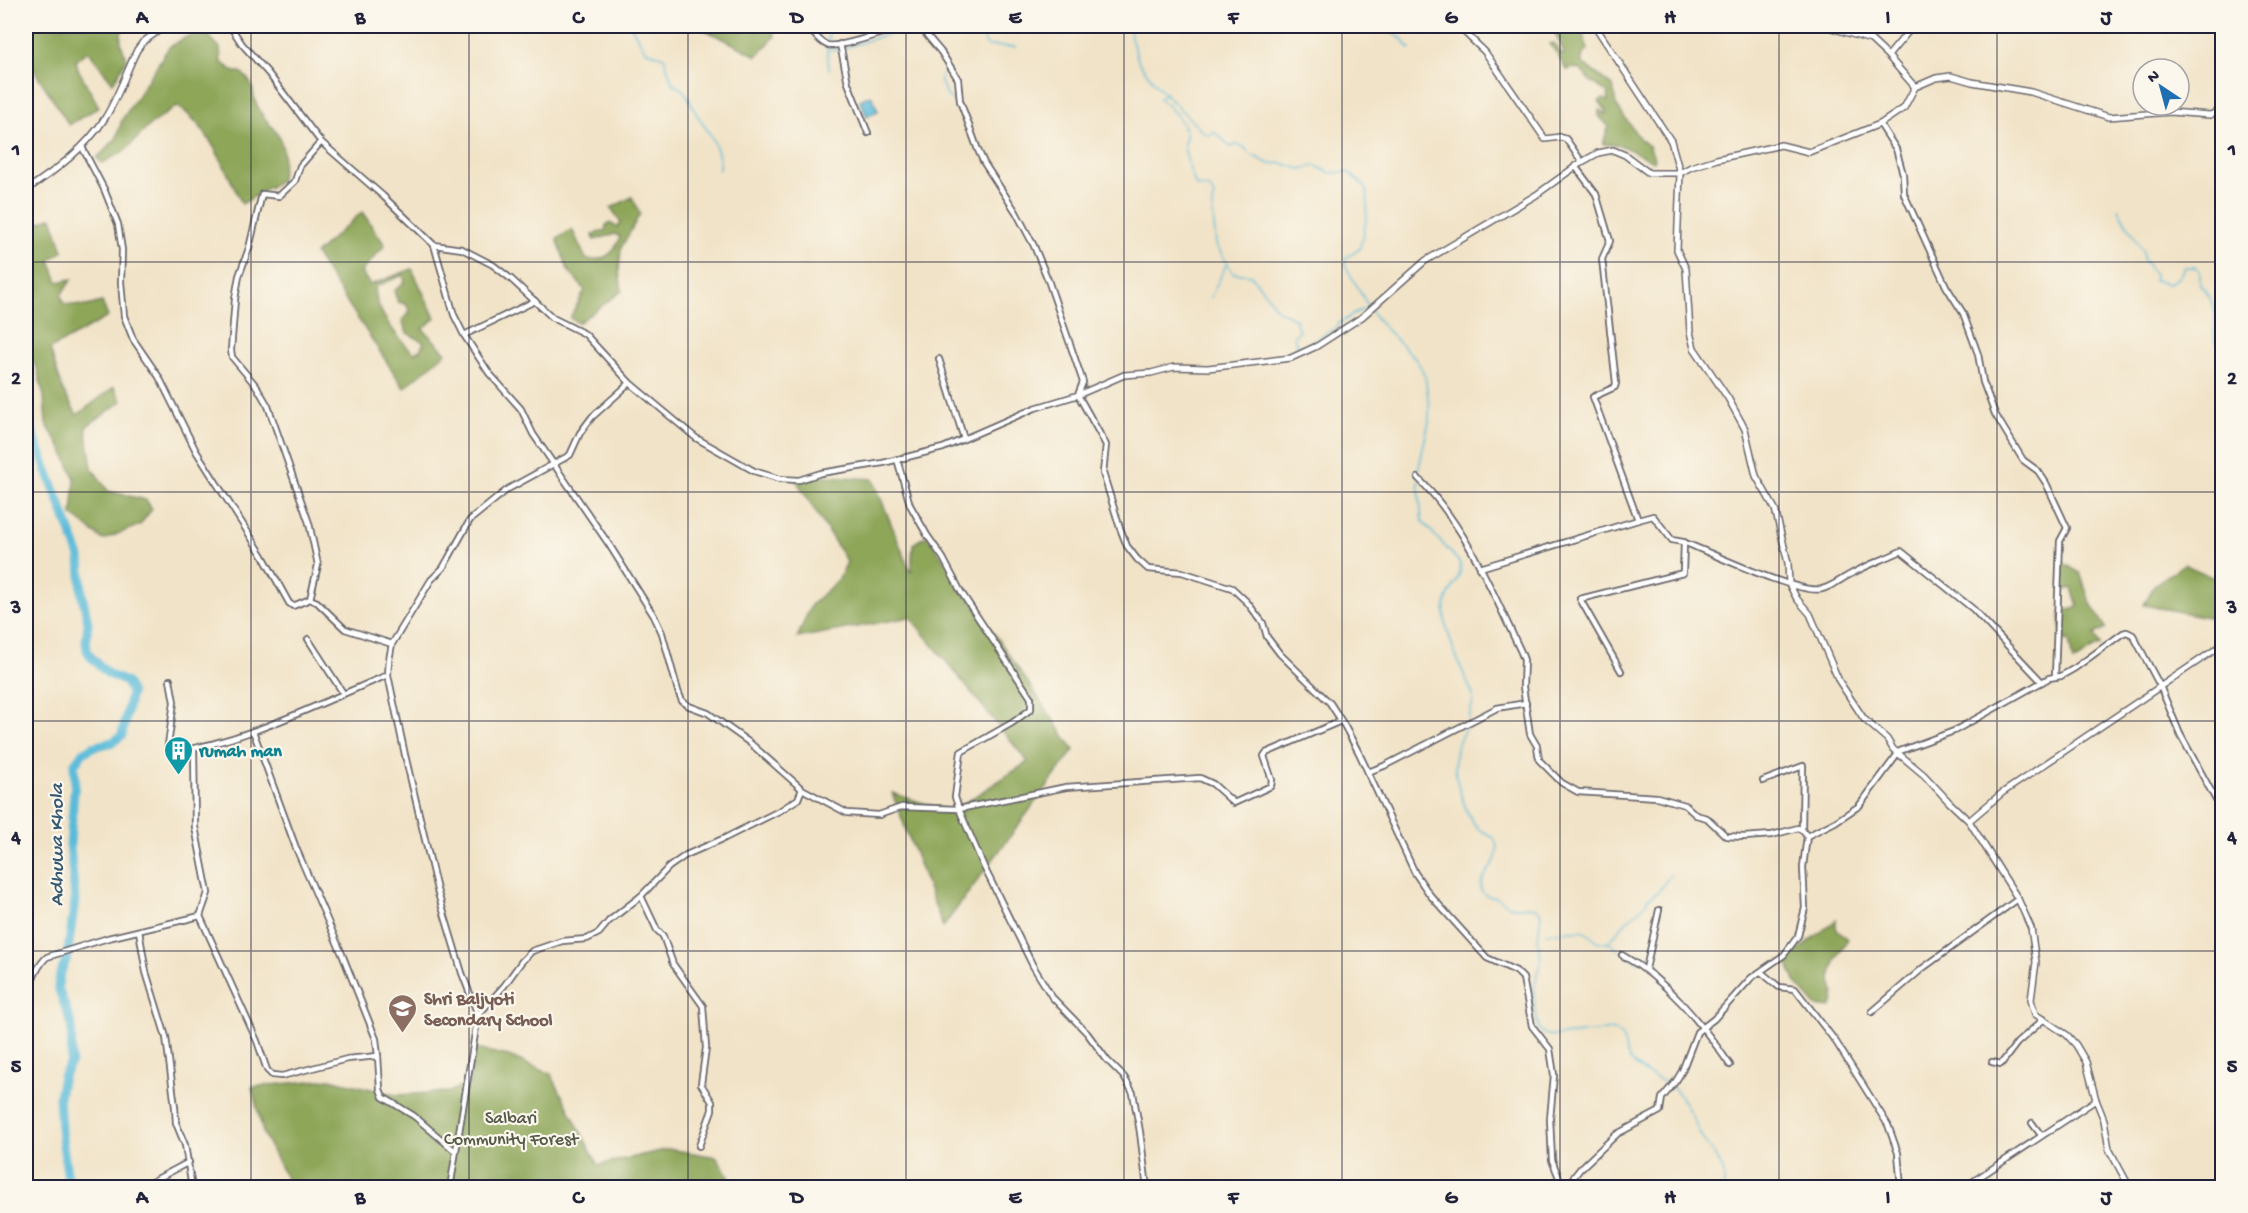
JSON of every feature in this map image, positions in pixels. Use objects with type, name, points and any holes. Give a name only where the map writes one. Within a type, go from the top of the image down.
[{"type":"street","points":[[26,190],[82,147],[106,117],[137,50],[158,29],[165,26]]},
{"type":"street","points":[[230,26],[321,142],[383,196],[434,245],[454,315],[464,335],[489,373],[521,409],[533,434],[610,546],[654,616],[662,633],[682,701],[708,713],[750,743],[801,789],[847,813],[864,815],[879,815],[902,807],[958,809],[1066,787],[1200,778],[1213,784],[1234,802],[1271,786],[1272,780],[1264,756],[1266,753],[1341,721]]},
{"type":"street","points":[[806,26],[827,45],[840,44],[904,26]]},
{"type":"street","points":[[919,26],[958,79],[960,101],[978,150],[1034,246],[1083,382],[1078,395]]},
{"type":"street","points":[[1458,26],[1485,52],[1545,139],[1560,137],[1566,139],[1582,162]]},
{"type":"street","points":[[1595,26],[1671,141],[1680,173],[1677,250],[1686,269],[1690,332],[1694,348],[1728,398],[1745,429],[1756,476],[1775,509],[1788,563],[1788,584],[1810,615],[1819,632],[1827,657],[1864,719],[1887,739],[1893,749],[1924,774],[1969,821],[2018,899],[2031,928],[2036,962],[2031,1000],[2035,1014],[2076,1045],[2086,1062],[2104,1120],[2109,1149],[2130,1188]]},
{"type":"street","points":[[1825,26],[1871,40],[1915,87]]},
{"type":"street","points":[[1888,56],[1913,26]]},
{"type":"street","points":[[840,44],[848,83],[867,134]]},
{"type":"street","points":[[434,245],[462,249],[477,256],[511,279],[553,318],[585,334],[630,383],[696,438],[754,471],[780,479],[800,480],[821,473],[943,448],[1035,408],[1078,395],[1124,375],[1174,368],[1208,368],[1291,358],[1317,346],[1362,317],[1425,261],[1536,195],[1575,166],[1598,153],[1613,150],[1625,155],[1649,173],[1680,173],[1717,159],[1781,145],[1809,152],[1880,124],[1904,108],[1915,87],[1936,78],[1951,76],[2031,92],[2109,117],[2170,112],[2210,115],[2223,110]]},
{"type":"street","points":[[1880,124],[1896,149],[1903,174],[1904,195],[1946,286],[1963,313],[1978,354],[1983,382],[1995,414],[2023,460],[2038,471],[2046,483],[2067,528],[2060,542],[2055,677]]},
{"type":"street","points":[[310,599],[318,565],[309,523],[268,406],[257,387],[232,357],[231,341],[239,276],[249,248],[262,194],[279,195],[289,187],[295,181],[300,166],[321,142]]},
{"type":"street","points":[[82,147],[104,189],[118,224],[122,250],[123,305],[132,339],[159,377],[196,451],[290,603],[293,606],[310,599],[317,602],[345,629],[392,644]]},
{"type":"street","points":[[1575,166],[1596,194],[1610,241],[1602,260],[1616,383],[1615,387],[1593,397],[1638,520]]},
{"type":"street","points":[[464,335],[535,301]]},
{"type":"street","points":[[939,359],[964,439]]},
{"type":"street","points":[[450,1188],[478,1015],[462,973],[437,890],[405,755],[388,675],[388,660],[392,644],[431,580],[443,568],[470,520],[508,489],[570,455],[580,433],[592,417],[630,383]]},
{"type":"street","points":[[1078,395],[1106,445],[1103,473],[1127,546],[1148,569],[1182,572],[1232,588],[1247,602],[1263,623],[1268,637],[1280,654],[1330,703],[1368,772],[1415,873],[1430,896],[1487,958],[1516,971],[1523,978],[1532,1026],[1550,1049],[1554,1075],[1550,1119],[1552,1160],[1564,1188],[1580,1169],[1617,1134],[1660,1112],[1662,1098],[1676,1081],[1697,1032],[1714,1018],[1751,978],[1784,955],[1798,936],[1805,908],[1803,867],[1807,836],[1798,828],[1772,835],[1726,836],[1707,818],[1696,815],[1685,805],[1657,797],[1578,792],[1562,783],[1539,760],[1537,746],[1530,734],[1521,652],[1480,568],[1450,516],[1418,478]]},
{"type":"street","points":[[897,459],[910,505],[921,525],[943,558],[961,592],[1031,698],[1031,709],[1012,723],[961,752],[955,798],[958,809],[1033,966],[1052,997],[1087,1033],[1107,1060],[1124,1077],[1133,1093],[1146,1188]]},
{"type":"street","points":[[1480,568],[1653,516],[1672,540],[1684,542],[1805,589],[1820,590],[1901,550],[1973,609],[2042,682]]},
{"type":"street","points":[[1621,671],[1580,599],[1683,573],[1684,542]]},
{"type":"street","points":[[1807,836],[1835,822],[1859,806],[1900,751],[1954,731],[2042,682],[2075,668],[2127,632],[2133,635],[2160,686],[2180,734],[2223,812]]},
{"type":"street","points":[[308,639],[343,693]]},
{"type":"street","points":[[1969,821],[2002,794],[2223,645]]},
{"type":"street","points":[[170,680],[174,702],[168,745],[170,750],[194,749],[253,731],[388,675]]},
{"type":"street","points":[[1368,772],[1497,708],[1526,703]]},
{"type":"street","points":[[253,731],[296,848],[376,1039],[380,1089],[383,1097],[414,1116],[455,1151]]},
{"type":"street","points":[[194,749],[195,827],[208,893],[200,916],[257,1041],[267,1070],[272,1075],[282,1076],[346,1059],[378,1056]]},
{"type":"street","points":[[1763,781],[1803,766],[1802,830]]},
{"type":"street","points":[[478,1015],[504,986],[522,960],[532,951],[562,941],[586,939],[599,933],[609,921],[641,896],[669,867],[686,855],[781,810],[798,799],[801,789]]},
{"type":"street","points":[[641,896],[657,930],[663,936],[673,964],[703,1006],[706,1048],[701,1084],[712,1102],[712,1110],[699,1146]]},
{"type":"street","points":[[1872,1012],[1923,968],[2018,899]]},
{"type":"street","points":[[1646,969],[1659,910]]},
{"type":"street","points":[[26,987],[32,981],[41,962],[64,951],[200,916]]},
{"type":"street","points":[[139,931],[146,972],[166,1037],[176,1107],[176,1123],[185,1145],[192,1188]]},
{"type":"street","points":[[1622,955],[1646,969],[1703,1026],[1730,1065]]},
{"type":"street","points":[[1761,972],[1779,987],[1796,989],[1836,1042],[1888,1125],[1898,1154],[1901,1188]]},
{"type":"street","points":[[1992,1062],[2001,1064],[2018,1043],[2044,1019]]},
{"type":"street","points":[[1964,1188],[2096,1100]]},
{"type":"street","points":[[2032,1124],[2041,1135]]},
{"type":"street","points":[[141,1188],[189,1162]]},
{"type":"green space","points":[[26,26],[124,26],[121,42],[127,59],[113,83],[88,51],[76,60],[78,69],[99,107],[69,125],[26,57]]},
{"type":"green space","points":[[698,26],[773,26],[775,36],[757,56]]},
{"type":"green space","points":[[1558,26],[1580,26],[1588,49],[1582,57],[1582,63],[1613,86],[1616,105],[1639,138],[1649,146],[1653,161],[1620,145],[1603,144],[1608,126],[1599,116],[1599,110],[1605,114],[1606,111],[1599,101],[1603,99],[1608,101],[1608,93],[1589,80],[1581,70],[1573,68],[1567,70],[1549,44],[1554,43],[1562,55],[1564,54],[1553,29]]},
{"type":"green space","points":[[207,34],[220,48],[221,62],[235,72],[241,72],[250,82],[259,110],[277,133],[281,142],[283,158],[281,180],[242,204],[216,150],[198,125],[177,106],[150,125],[125,151],[102,163],[97,158],[116,139],[122,120],[169,47],[186,37]]},
{"type":"green space","points":[[632,197],[640,214],[621,248],[619,272],[622,291],[578,323],[570,318],[585,290],[568,270],[557,239],[572,229],[586,259],[603,258],[612,252],[620,237],[615,234],[594,240],[593,234],[605,231],[606,225],[610,223],[617,227],[621,222],[611,208]]},
{"type":"green space","points":[[362,212],[385,245],[361,272],[370,285],[412,269],[435,318],[423,329],[446,353],[404,388],[315,254]],"holes":[[[403,275],[405,282],[394,291],[398,302],[406,304],[410,312],[402,320],[407,333],[424,342],[420,350],[414,353],[401,340],[382,313],[376,294],[376,286]]]},
{"type":"green space","points":[[52,217],[63,251],[50,260],[58,282],[72,279],[61,295],[64,304],[87,306],[102,302],[108,317],[50,349],[63,391],[77,415],[114,387],[122,401],[86,427],[92,468],[108,491],[146,500],[152,509],[140,525],[103,540],[72,515],[75,479],[62,449],[46,424],[44,396],[37,368],[26,353],[26,261],[28,260],[31,226]]},
{"type":"green space","points":[[816,475],[873,479],[911,573],[913,544],[927,535],[1074,750],[943,927],[892,793],[951,812],[1028,762],[910,617],[797,638],[811,605],[839,579],[847,562],[796,480]]},
{"type":"green space","points":[[2063,563],[2080,573],[2090,602],[2106,628],[2095,634],[2100,645],[2073,662],[2069,640],[2062,640],[2060,613],[2078,607],[2072,588],[2063,590]]},
{"type":"green space","points":[[2184,564],[2222,582],[2222,611],[2212,618],[2144,605],[2154,585]]},
{"type":"green space","points":[[1836,920],[1836,928],[1848,939],[1832,970],[1831,980],[1834,994],[1831,1008],[1816,1006],[1796,983],[1786,960]]},
{"type":"green space","name":"Salbari Community Forest","points":[[476,1049],[509,1056],[551,1074],[598,1165],[669,1149],[717,1157],[735,1187],[293,1187],[288,1182],[263,1133],[252,1087],[330,1079],[396,1095],[449,1092],[469,1083]]},
{"type":"water","points":[[871,95],[878,111],[867,117],[860,100]]},
{"type":"waterway","points":[[631,26],[645,50],[664,57],[672,82],[686,94],[716,147],[719,170]]},
{"type":"waterway","points":[[828,42],[829,26]]},
{"type":"waterway","points":[[910,26],[916,27],[947,66],[940,79],[946,95],[956,103]]},
{"type":"waterway","points":[[977,26],[987,46],[1015,47]]},
{"type":"waterway","points":[[1130,26],[1131,38],[1139,63],[1160,89],[1205,134],[1210,135],[1213,131],[1231,147],[1236,145],[1244,147],[1250,154],[1269,164],[1281,163],[1300,169],[1316,166],[1329,173],[1348,172],[1364,186],[1367,193],[1367,205],[1362,239],[1358,250],[1346,257],[1345,265],[1371,311],[1416,359],[1425,375],[1429,421],[1417,476]]},
{"type":"waterway","points":[[1381,26],[1402,39],[1410,49]]},
{"type":"waterway","points":[[844,48],[910,27]]},
{"type":"waterway","points":[[827,47],[829,70]]},
{"type":"waterway","points":[[827,50],[838,49]]},
{"type":"waterway","points":[[1166,93],[1159,98],[1183,125],[1186,136],[1185,149],[1196,186],[1210,188],[1214,196],[1212,202],[1216,245],[1227,263],[1211,297]]},
{"type":"waterway","points":[[2118,209],[2143,251],[2143,259],[2154,274],[2154,280],[2168,284],[2178,278],[2185,267],[2195,267],[2200,271],[2200,285],[2215,311],[2215,340],[2222,347]]},
{"type":"waterway","points":[[1227,264],[1233,273],[1251,275],[1278,310],[1297,320],[1299,331],[1294,336],[1296,344],[1302,347],[1338,327],[1338,324],[1359,311],[1369,308]]},
{"type":"waterway","name":"Adhuwa Khola","points":[[26,366],[26,379]]},
{"type":"waterway","name":"Adhuwa Khola","points":[[26,415],[80,557],[82,594],[88,623],[87,650],[108,674],[126,682],[131,693],[122,735],[113,742],[92,747],[82,754],[74,765],[70,844],[75,900],[67,958],[60,974],[58,987],[72,1026],[71,1062],[63,1076],[59,1096],[69,1188]]},
{"type":"waterway","points":[[1418,481],[1422,521],[1460,563],[1459,574],[1447,600],[1444,614],[1454,650],[1473,695],[1468,720]]},
{"type":"waterway","points":[[1466,727],[1455,753],[1458,786],[1470,817],[1480,830],[1493,837],[1497,845],[1496,858],[1483,880],[1481,891],[1488,896],[1498,898],[1511,907],[1531,907],[1541,913],[1538,940],[1541,959],[1534,988],[1534,1004],[1539,1029],[1544,1034],[1553,1036],[1614,1030],[1618,1033],[1631,1061],[1641,1070],[1671,1086],[1684,1102],[1703,1139],[1723,1170],[1723,1188]]},
{"type":"waterway","points":[[1546,933],[1582,930],[1599,942],[1608,943],[1647,903],[1647,899],[1658,892],[1671,874]]},
{"type":"waterway","points":[[1609,943],[1639,963]]},
{"type":"place","name":"rumah man","points":[[178,776]]},
{"type":"place","name":"Shri Baljyoti Secondary School","points":[[403,1034]]}]
